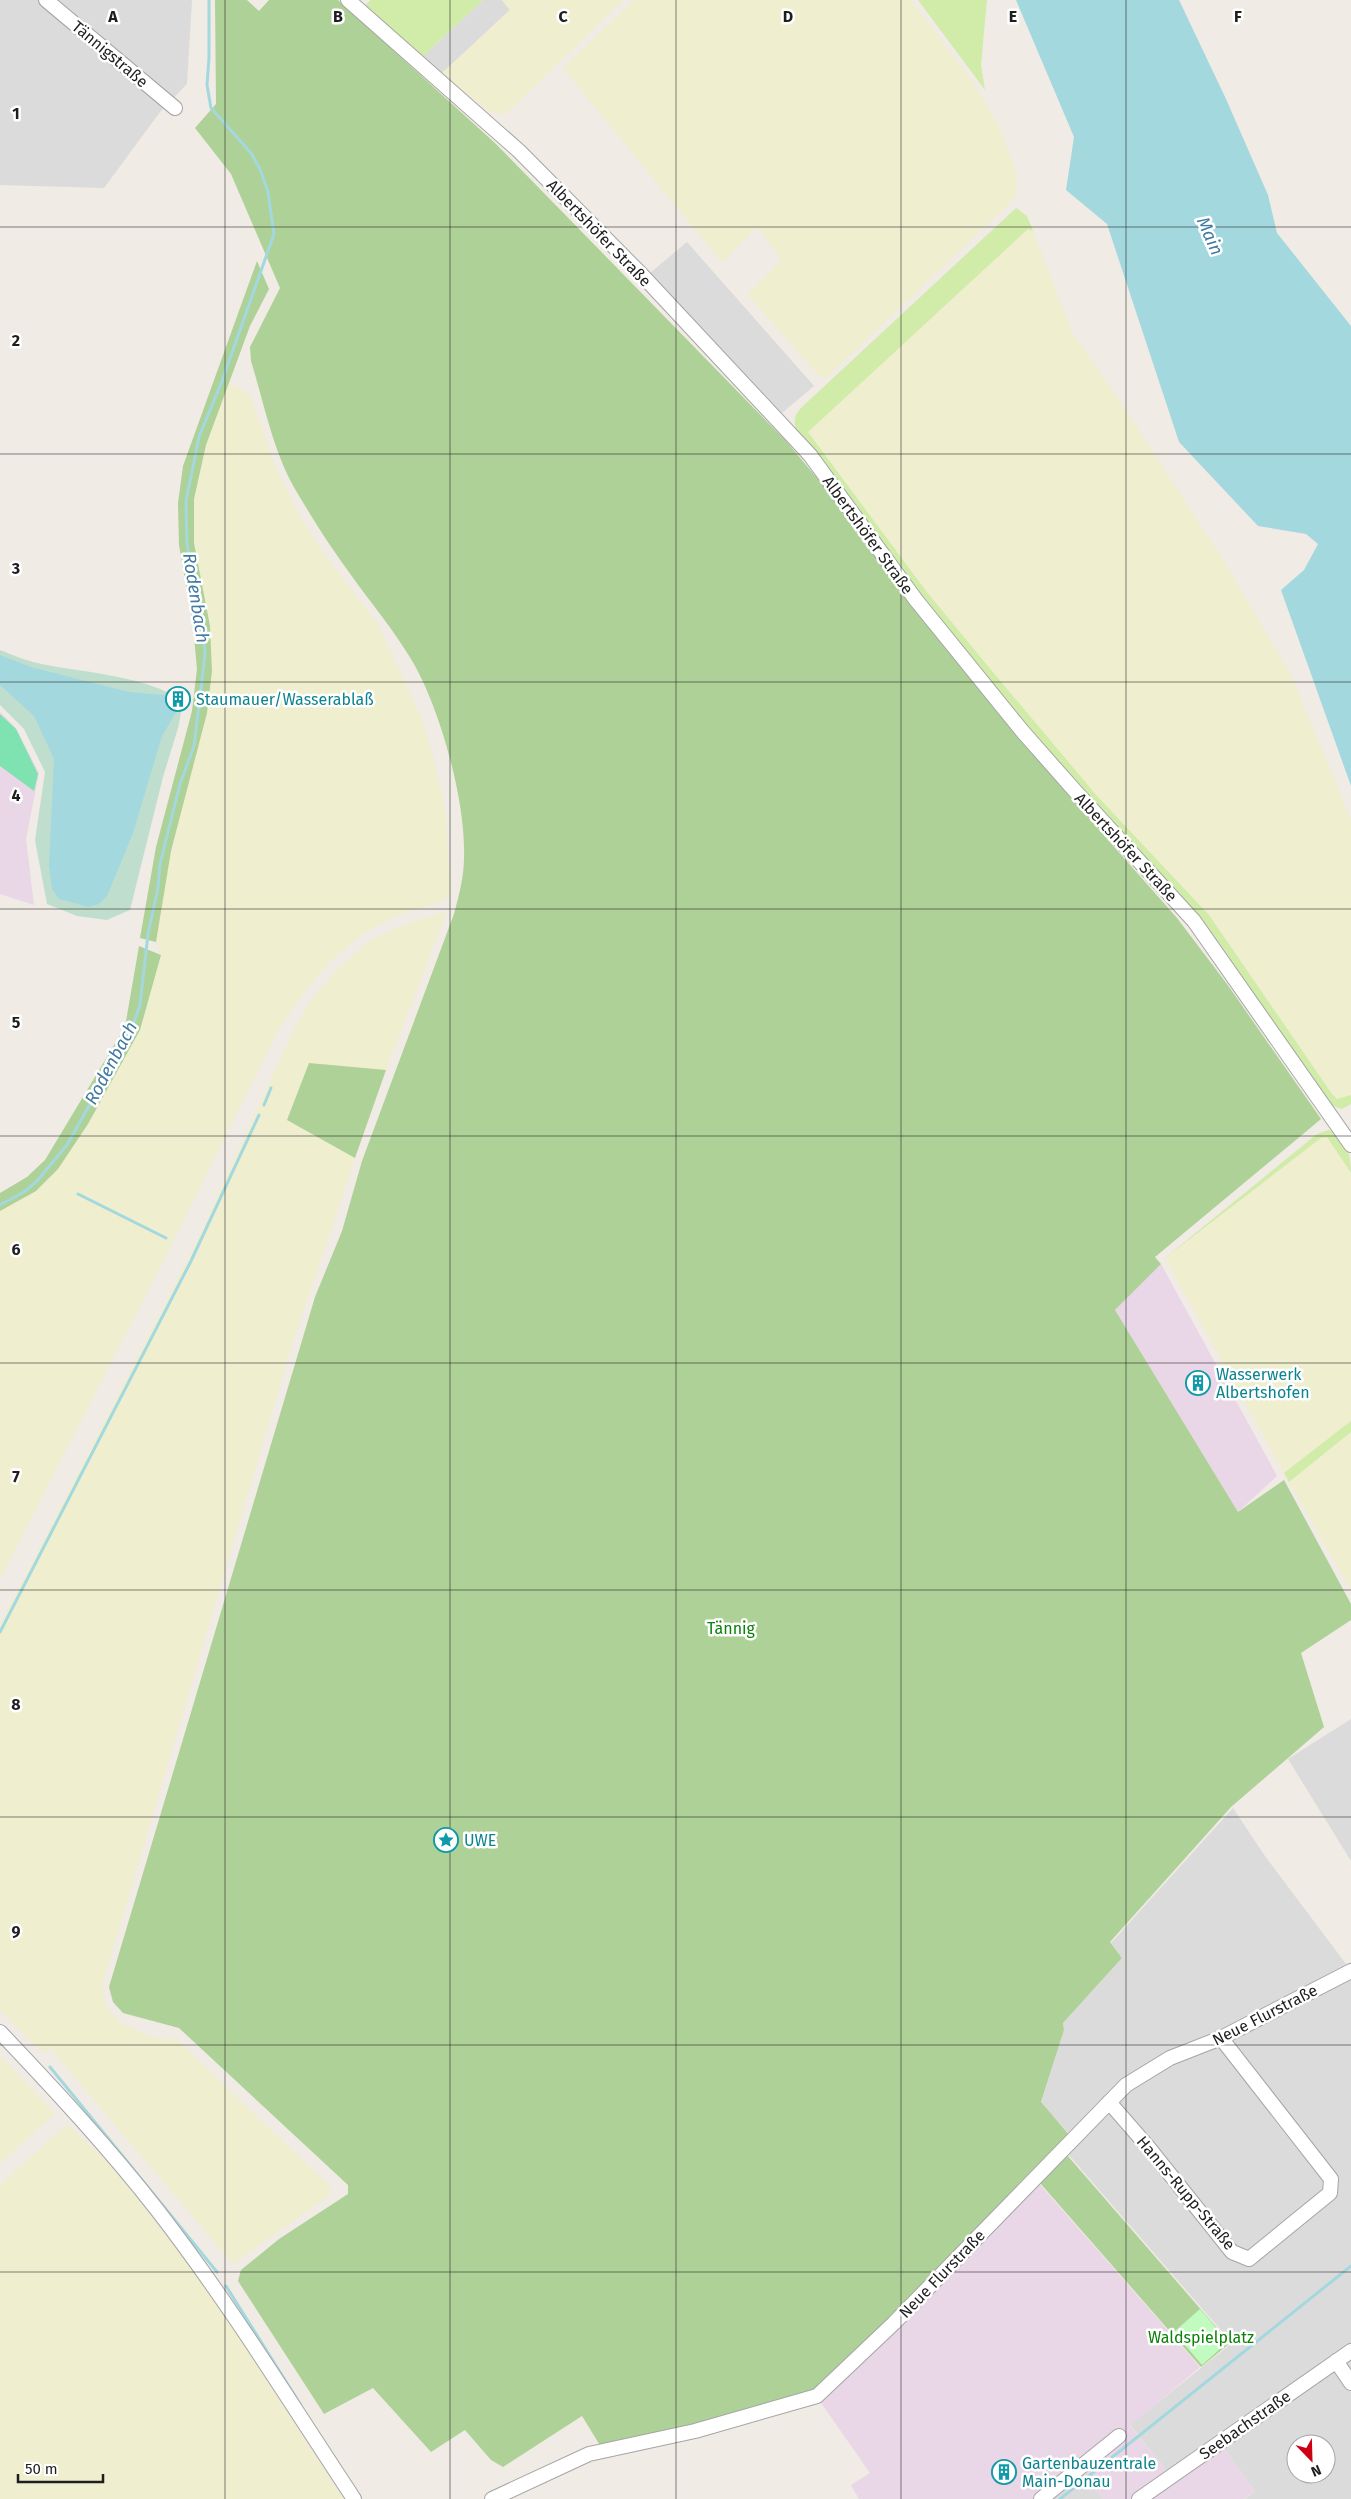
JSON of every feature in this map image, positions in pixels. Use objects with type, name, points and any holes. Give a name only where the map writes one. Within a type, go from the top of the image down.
[{"type":"street","name":"Tännigstraße","points":[[46,0],[175,108]]},
{"type":"street","name":"Albertshöfer Straße","points":[[348,0],[519,151],[641,274],[810,455],[916,600],[1024,732],[1194,921],[1351,1145]]},
{"type":"street","name":"Neue Flurstraße","points":[[492,2499],[588,2454],[695,2431],[816,2396],[894,2323],[1126,2085],[1170,2058],[1221,2038],[1351,1971]]},
{"type":"street","points":[[0,2032],[93,2131],[158,2211],[213,2285],[354,2499]]},
{"type":"street","name":"Hanns-Rupp-Straße","points":[[1109,2102],[1149,2148],[1232,2252],[1249,2259],[1330,2192],[1330,2179],[1221,2038]]},
{"type":"street","name":"Seebachstraße","points":[[1139,2499],[1351,2351]]},
{"type":"street","points":[[1336,2361],[1351,2383]]},
{"type":"street","points":[[1041,2499],[1119,2436]]},
{"type":"shaded area","points":[[0,0],[192,0],[187,84],[160,112],[104,188],[0,185]]},
{"type":"shaded area","points":[[483,0],[502,0],[510,10],[441,74],[422,57]]},
{"type":"shaded area","points":[[687,242],[814,386],[782,413],[650,273]]},
{"type":"shaded area","points":[[0,712],[16,728],[39,773],[26,839],[34,905],[0,894]]},
{"type":"shaded area","points":[[1161,1264],[1277,1476],[1238,1512],[1115,1310]]},
{"type":"shaded area","points":[[1351,1719],[1351,1861],[1288,1759]]},
{"type":"shaded area","points":[[1233,1808],[1265,1856],[1346,1964],[1351,1962],[1351,2499],[1245,2499],[1255,2491],[1223,2447],[1175,2481],[1130,2425],[1232,2343],[1061,2146],[1072,2137],[1041,2103],[1064,2030],[1063,2023],[1122,1958],[1111,1943]]},
{"type":"shaded area","points":[[1035,2179],[1200,2367],[1130,2426],[1175,2481],[1223,2447],[1255,2491],[1244,2499],[1103,2499],[1078,2467],[1037,2499],[859,2499],[851,2485],[870,2473],[817,2397]]},
{"type":"shaded area","points":[[1078,2467],[1103,2499],[1038,2499]]},
{"type":"green space","name":"Tännig","points":[[215,0],[247,0],[259,11],[269,0],[338,0],[496,144],[786,441],[822,484],[863,542],[1071,798],[1177,918],[1227,984],[1321,1119],[1155,1257],[1161,1264],[1115,1310],[1238,1512],[1284,1480],[1351,1604],[1351,1620],[1301,1653],[1324,1727],[1231,1807],[1110,1942],[1122,1958],[1063,2023],[1064,2030],[1041,2102],[1071,2137],[1060,2147],[1230,2343],[1201,2367],[1033,2175],[814,2394],[802,2399],[601,2447],[582,2416],[503,2467],[491,2460],[465,2430],[431,2452],[373,2388],[324,2414],[238,2281],[241,2270],[279,2239],[348,2194],[348,2185],[179,2028],[123,2013],[113,2002],[109,1987],[315,1297],[342,1231],[362,1161],[454,914],[464,865],[461,810],[456,783],[441,728],[422,679],[404,648],[336,554],[295,489],[281,459],[265,410],[251,361],[250,347],[280,288],[231,174],[195,128],[216,104]]},
{"type":"green space","points":[[371,0],[483,0],[422,57],[364,6]]},
{"type":"green space","points":[[502,0],[623,0],[505,115],[490,112],[441,74],[510,10]]},
{"type":"green space","points":[[634,0],[911,0],[972,81],[998,124],[1017,174],[1016,194],[1010,203],[827,377],[821,378],[747,294],[782,260],[757,227],[722,263],[563,68]]},
{"type":"green space","points":[[918,0],[987,0],[981,65],[985,90]]},
{"type":"green space","points":[[1016,208],[1027,216],[1033,231],[1028,229],[808,432],[926,591],[992,671],[1097,796],[1209,915],[1332,1094],[1337,1099],[1351,1095],[1351,1104],[1342,1109],[1330,1105],[1284,1040],[956,644],[796,429],[795,417],[802,407]]},
{"type":"green space","points":[[1028,228],[1033,231],[1072,332],[1123,406],[1220,555],[1290,673],[1351,820],[1351,1095],[1344,1098],[1337,1099],[1332,1094],[1209,915],[1097,796],[992,671],[926,591],[807,432]]},
{"type":"green space","points":[[257,261],[269,289],[250,326],[206,445],[194,499],[194,543],[210,626],[212,671],[207,713],[171,851],[156,942],[140,938],[156,847],[192,711],[197,669],[193,626],[179,545],[178,503],[183,466]]},
{"type":"green space","points":[[229,384],[250,394],[275,466],[301,518],[328,559],[376,621],[419,712],[433,755],[445,809],[451,892],[444,900],[394,917],[362,934],[331,961],[305,991],[278,1030],[176,1236],[0,1579],[0,1211],[36,1191],[58,1169],[161,955],[156,942],[171,851],[207,713],[212,671],[210,626],[194,543],[194,499],[206,445]]},
{"type":"green space","points":[[0,650],[33,662],[151,685],[183,702],[178,728],[163,777],[130,910],[107,920],[77,916],[47,904],[35,840],[45,772],[24,729],[0,705]]},
{"type":"green space","points":[[0,714],[16,729],[38,774],[34,791],[0,766]]},
{"type":"green space","points":[[447,911],[386,1070],[309,1063],[287,1120],[355,1158],[289,1355],[103,1983],[105,2005],[119,2022],[154,2038],[176,2039],[330,2186],[331,2194],[233,2264],[50,2048],[43,2053],[0,2010],[0,1625],[194,1247],[294,1029],[313,997],[338,969],[368,942],[396,928]]},
{"type":"green space","points":[[139,946],[161,955],[140,1030],[88,1124],[58,1169],[36,1191],[0,1211],[0,1193],[27,1177],[45,1160],[125,1027]]},
{"type":"green space","points":[[309,1063],[386,1070],[355,1158],[287,1120]]},
{"type":"green space","points":[[1329,1130],[1344,1142],[1349,1154],[1351,1173],[1327,1137],[1321,1138],[1165,1258],[1317,1134]]},
{"type":"green space","points":[[1327,1137],[1351,1173],[1351,1421],[1284,1473],[1165,1258],[1321,1138]]},
{"type":"green space","points":[[1351,1421],[1351,1432],[1289,1482],[1284,1473]]},
{"type":"green space","points":[[1351,1432],[1351,1590],[1289,1482]]},
{"type":"green space","points":[[0,2056],[55,2113],[0,2164]]},
{"type":"green space","points":[[67,2124],[107,2161],[210,2291],[343,2499],[0,2499],[0,2185]]},
{"type":"green space","name":"Waldspielplatz","points":[[1200,2309],[1228,2342],[1202,2365],[1174,2332]]},
{"type":"water","name":"Main","points":[[1016,0],[1179,0],[1226,99],[1268,195],[1277,233],[1351,326],[1351,786],[1281,590],[1304,570],[1318,544],[1306,534],[1258,526],[1179,442],[1107,224],[1066,190],[1074,137]]},
{"type":"water","points":[[0,655],[31,667],[129,692],[172,696],[181,704],[162,736],[133,833],[107,896],[99,904],[89,907],[59,899],[52,889],[49,866],[54,759],[34,716],[0,685]]},
{"type":"waterway","name":"Rodenbach","points":[[0,1205],[24,1192],[37,1181],[67,1145],[130,1033],[140,1005],[148,934],[158,888],[160,864],[180,784],[194,746],[205,655],[203,622],[187,544],[186,501],[199,437],[222,381],[274,234],[268,192],[260,169],[251,153],[211,108],[207,85],[209,0]]},
{"type":"waterway","points":[[264,1105],[271,1088]]},
{"type":"waterway","points":[[0,1632],[191,1261],[259,1115]]},
{"type":"waterway","points":[[78,1194],[166,1238]]},
{"type":"waterway","points":[[50,2067],[217,2272]]},
{"type":"waterway","points":[[1060,2499],[1351,2266]]},
{"type":"waterway","points":[[226,2286],[300,2404]]},
{"type":"place","name":"Staumauer/Wasserablaß","points":[[178,699]]},
{"type":"place","name":"Wasserwerk Albertshofen","points":[[1198,1383]]},
{"type":"place","name":"UWE","points":[[446,1840]]},
{"type":"place","name":"Gartenbauzentrale Main-Donau","points":[[1004,2472]]}]
